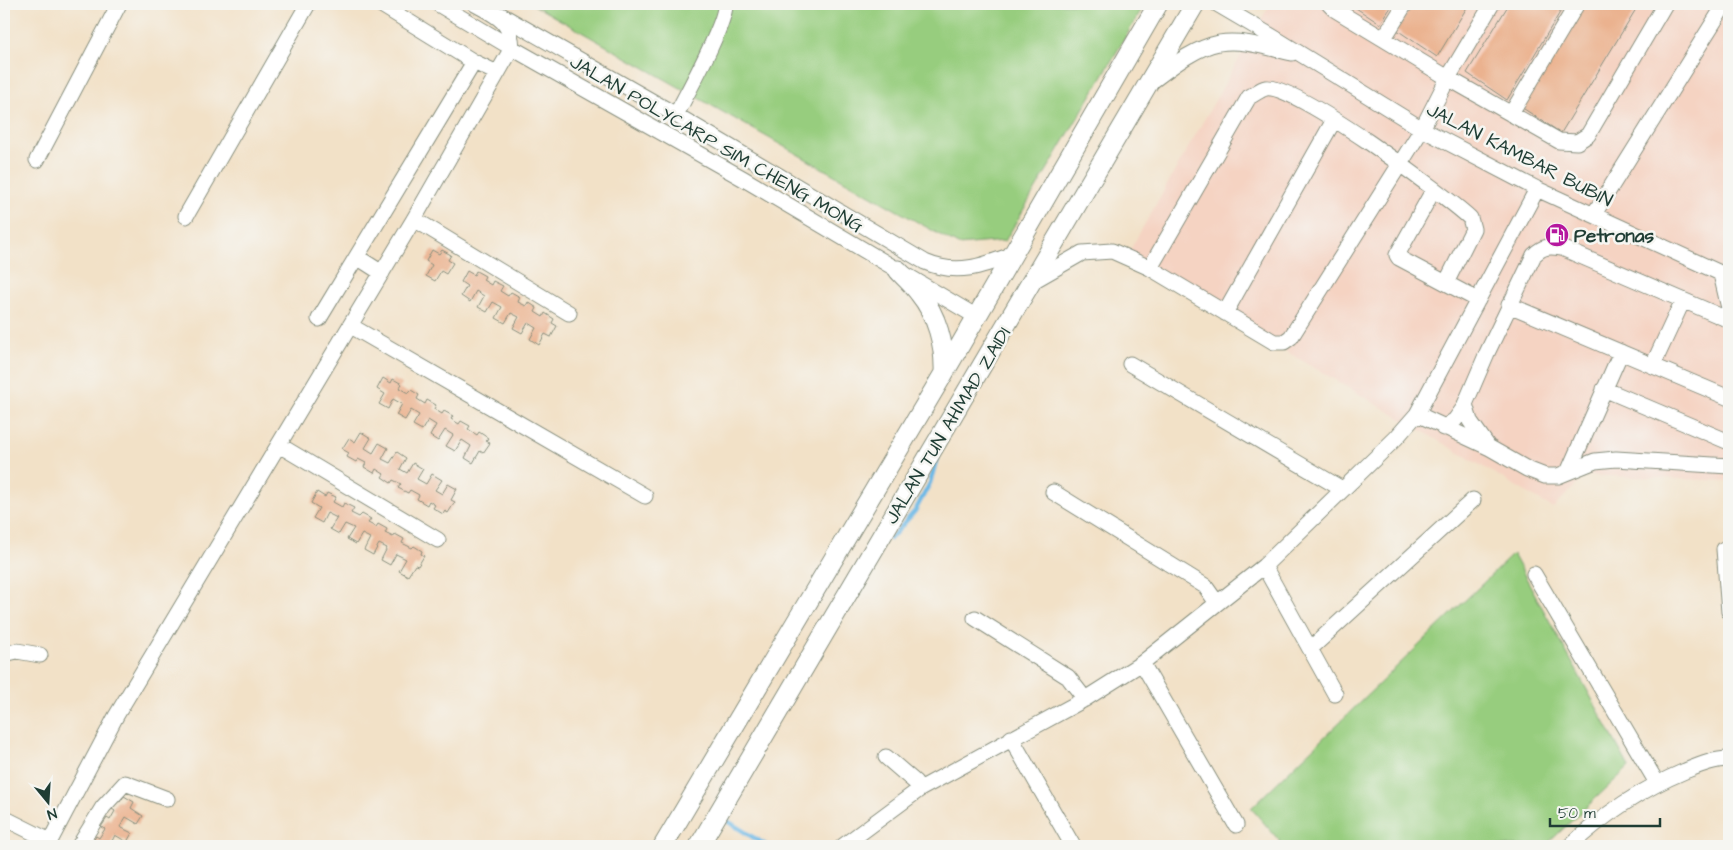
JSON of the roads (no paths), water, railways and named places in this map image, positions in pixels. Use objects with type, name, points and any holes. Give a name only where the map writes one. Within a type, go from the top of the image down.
[{"type":"main road","name":"JALAN TUN AHMAD ZAIDI","points":[[663,846],[977,317],[1158,4]]},
{"type":"main road","name":"JALAN TUN AHMAD ZAIDI","points":[[699,846],[1195,4]]},
{"type":"main road","points":[[898,270],[920,294],[934,318],[942,340],[944,373]]},
{"type":"street","points":[[37,160],[119,4]]},
{"type":"street","points":[[186,216],[308,4]]},
{"type":"street","points":[[380,4],[474,62],[497,73]]},
{"type":"street","name":"JALAN POLYCARP SIM CHENG MONG","points":[[438,4],[744,179],[977,317]]},
{"type":"street","points":[[4,818],[49,844],[116,716],[414,219],[512,48],[510,30],[504,21],[475,4]]},
{"type":"street","name":"JALAN POLYCARP SIM CHENG MONG","points":[[483,4],[676,115],[924,262],[934,266],[962,269],[978,268],[1014,254]]},
{"type":"street","points":[[724,4],[725,9],[714,38],[676,115],[682,125],[696,140],[744,179]]},
{"type":"street","name":"JALAN KAMBAR BUBIN","points":[[1217,4],[1422,129],[1537,188],[1725,275]]},
{"type":"street","points":[[1329,4],[1334,9],[1448,78],[1560,141],[1577,142],[1588,135],[1665,4]]},
{"type":"street","points":[[1384,38],[1405,4]]},
{"type":"street","points":[[1033,281],[1082,253],[1112,251],[1150,268],[1274,342],[1284,342],[1291,337],[1422,129],[1448,78],[1492,4]]},
{"type":"street","points":[[1512,114],[1577,4]]},
{"type":"street","points":[[1594,214],[1725,4]]},
{"type":"street","points":[[1146,86],[1174,65],[1201,49],[1220,43],[1255,45],[1300,54]]},
{"type":"street","points":[[512,48],[522,45],[540,44],[576,58]]},
{"type":"street","points":[[319,320],[474,62]]},
{"type":"street","points":[[1150,268],[1249,98],[1266,88],[1285,92],[1334,120],[1400,162],[1470,218],[1473,229],[1446,283]]},
{"type":"street","points":[[1225,314],[1334,120]]},
{"type":"street","points":[[851,844],[920,789],[1084,699],[1142,663],[1264,566],[1396,438],[1416,414],[1537,188]]},
{"type":"street","points":[[1434,189],[1397,255],[1399,258],[1478,300]]},
{"type":"street","points":[[414,219],[569,313]]},
{"type":"street","points":[[1443,428],[1460,414],[1534,256],[1542,248],[1549,246],[1562,248],[1729,320]]},
{"type":"street","points":[[357,257],[382,273]]},
{"type":"street","points":[[1725,275],[1729,308]]},
{"type":"street","points":[[1653,365],[1683,300]]},
{"type":"street","points":[[1510,306],[1729,398]]},
{"type":"street","points":[[350,326],[645,496]]},
{"type":"street","points":[[1569,470],[1621,352]]},
{"type":"street","points":[[1130,364],[1342,489]]},
{"type":"street","points":[[1604,389],[1729,442]]},
{"type":"street","points":[[1465,404],[1474,428],[1490,448]]},
{"type":"street","points":[[1416,414],[1490,448],[1526,469],[1546,476],[1558,476],[1595,461],[1616,459],[1729,466]]},
{"type":"street","points":[[279,445],[438,540]]},
{"type":"street","points":[[1053,492],[1205,586],[1217,603]]},
{"type":"street","points":[[1310,648],[1473,500]]},
{"type":"street","points":[[1724,549],[1729,612]]},
{"type":"street","points":[[1264,566],[1335,694]]},
{"type":"street","points":[[1534,574],[1657,783]]},
{"type":"street","points":[[975,618],[1068,677],[1084,699]]},
{"type":"street","points":[[4,654],[17,651],[40,655]]},
{"type":"street","points":[[1142,663],[1236,825]]},
{"type":"street","points":[[1012,738],[1073,846]]},
{"type":"street","points":[[886,756],[915,782],[920,789]]},
{"type":"street","points":[[1570,846],[1610,811],[1657,783],[1718,759],[1729,759]]},
{"type":"street","points":[[79,846],[103,807],[125,783],[167,799]]},
{"type":"waterway","points":[[890,539],[915,511],[930,483],[937,458]]},
{"type":"waterway","points":[[726,816],[724,819],[767,846]]},
{"type":"place","name":"Petronas","points":[[1557,235]]}]
